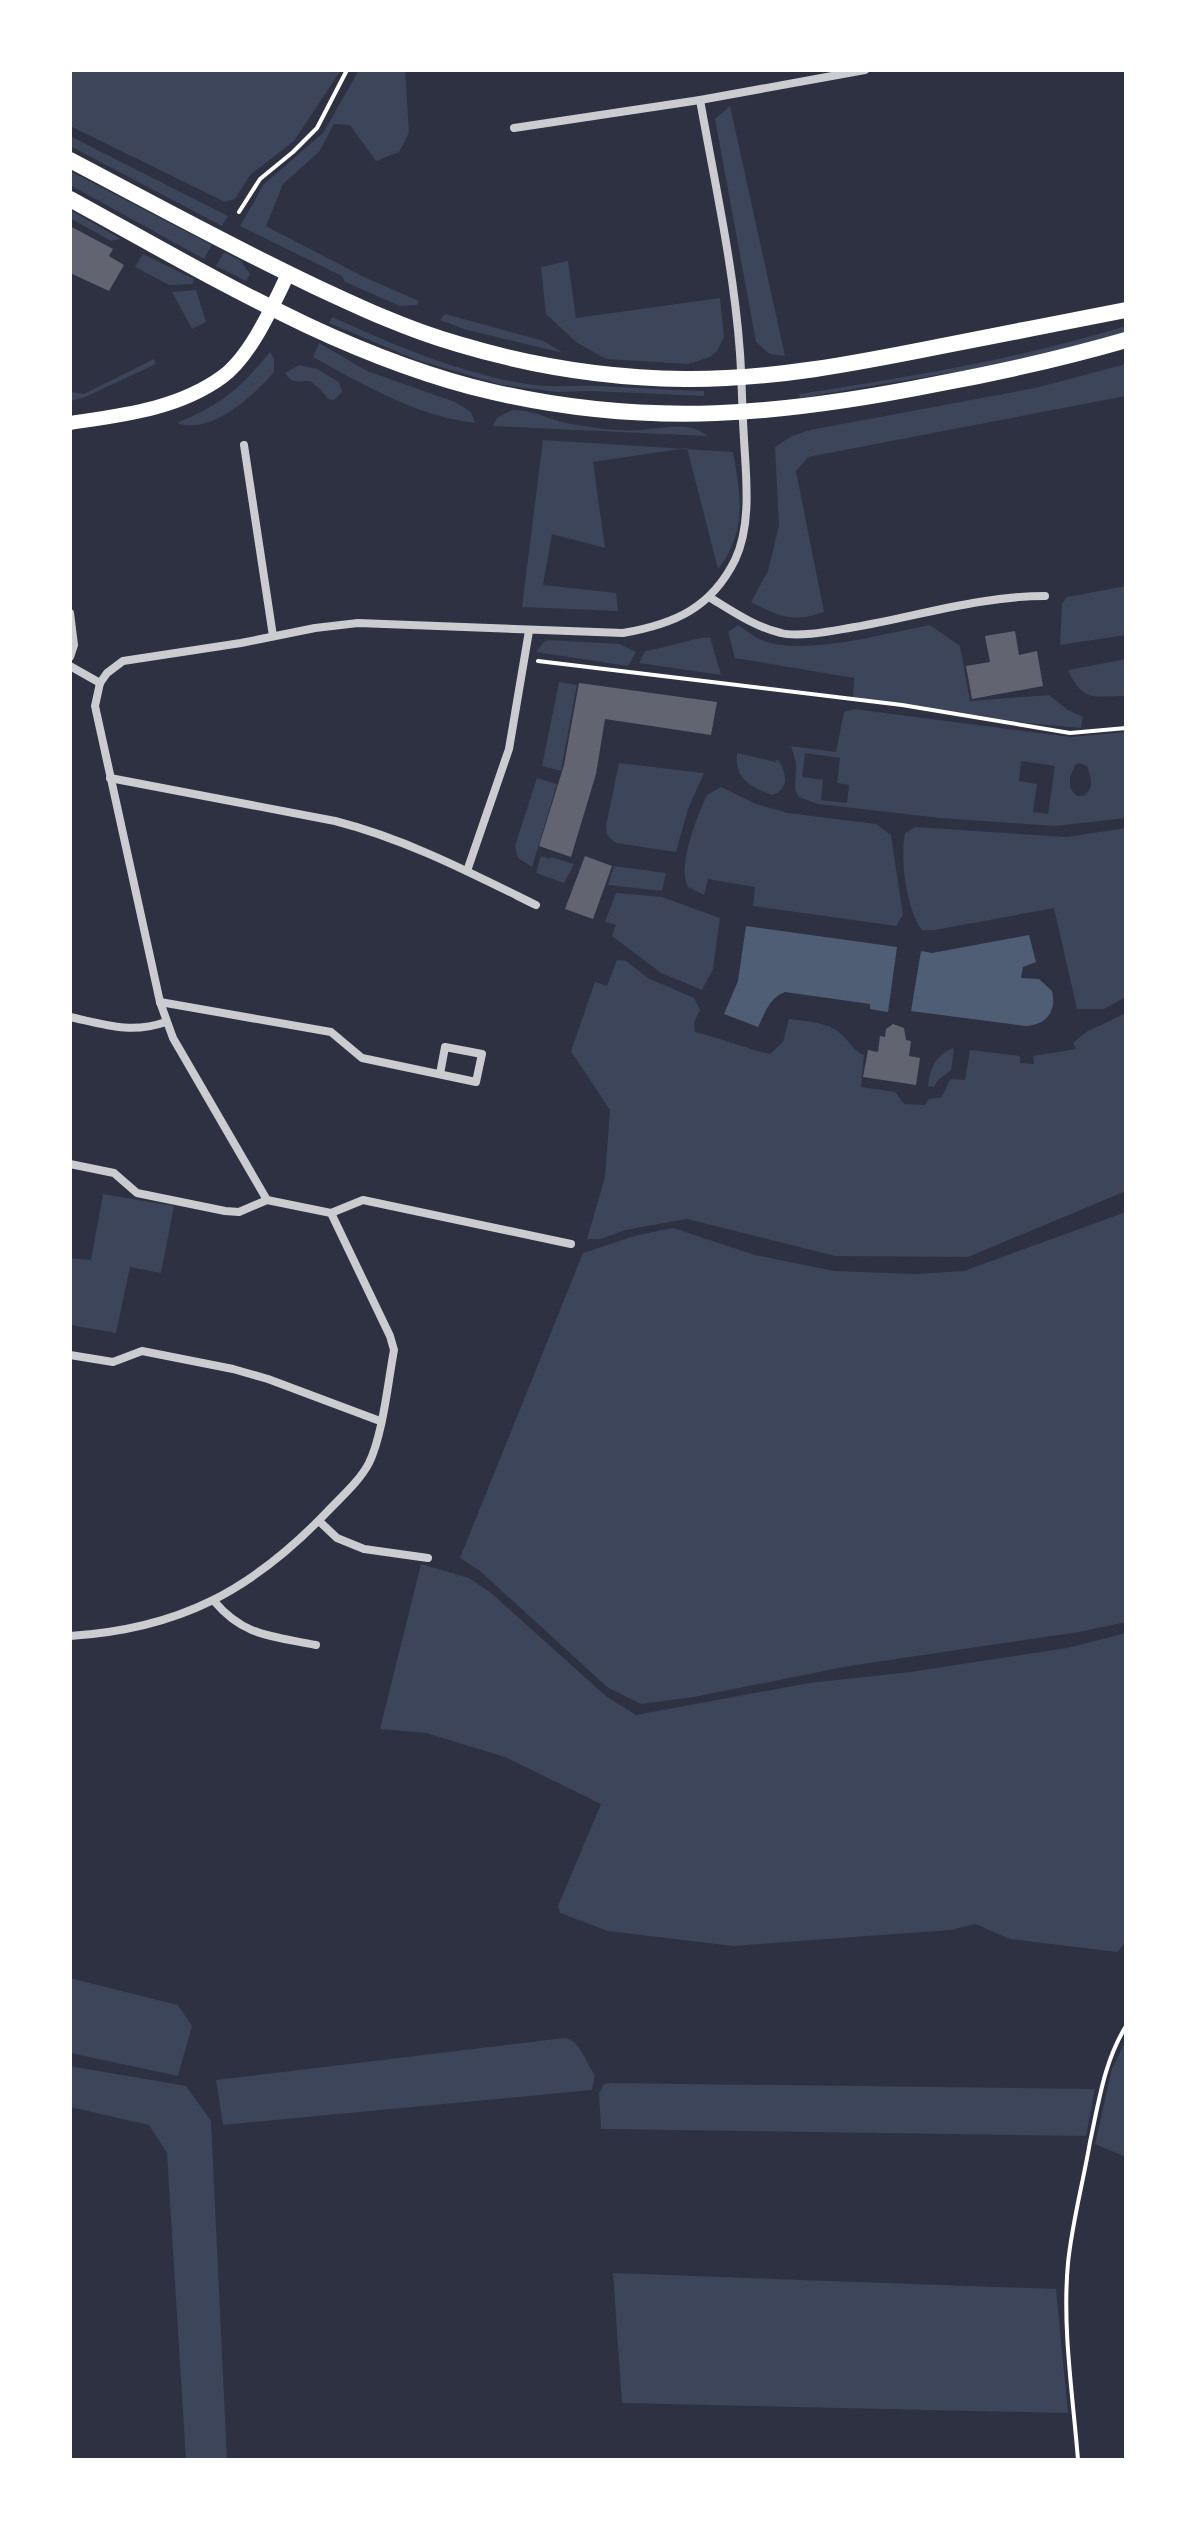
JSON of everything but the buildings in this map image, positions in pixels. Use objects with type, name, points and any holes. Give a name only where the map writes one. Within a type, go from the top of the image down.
[{"type":"main road","points":[[70,160],[288,274],[411,328],[525,362],[607,375],[685,379],[741,377],[876,359],[1126,310]]},
{"type":"main road","points":[[70,199],[272,307],[383,356],[491,392],[564,406],[676,415],[793,410],[896,393],[1070,357],[1126,340]]},
{"type":"main road","points":[[70,423],[171,404],[224,376],[255,338],[288,274]]},
{"type":"street","points":[[514,128],[700,100],[865,70]]},
{"type":"street","points":[[267,1200],[166,1022],[95,706],[100,683],[123,661],[358,623],[623,633],[655,628],[686,615],[709,597],[735,559],[743,533],[746,503],[741,377],[729,266],[700,100]]},
{"type":"street","points":[[244,445],[273,636]]},
{"type":"street","points":[[709,597],[747,620],[783,634],[841,629],[1019,596],[1045,596]]},
{"type":"street","points":[[70,613],[74,645],[70,657]]},
{"type":"street","points":[[467,871],[509,749],[529,631]]},
{"type":"street","points":[[70,666],[100,683]]},
{"type":"street","points":[[110,778],[371,830],[439,858],[536,905]]},
{"type":"street","points":[[160,1002],[331,1032],[362,1058],[476,1082],[482,1054],[445,1047],[440,1074]]},
{"type":"street","points":[[70,1017],[129,1030],[166,1022]]},
{"type":"street","points":[[70,1164],[114,1173],[137,1193],[225,1211],[239,1212],[267,1200],[331,1213],[363,1200],[571,1244]]},
{"type":"street","points":[[70,1636],[104,1634],[180,1616],[242,1586],[319,1521],[362,1475],[371,1458],[394,1350],[331,1213]]},
{"type":"street","points":[[70,1355],[113,1362],[142,1351],[233,1369],[380,1421]]},
{"type":"street","points":[[319,1521],[337,1538],[364,1549],[428,1558]]},
{"type":"street","points":[[214,1601],[238,1625],[261,1634],[316,1645]]},
{"type":"path","points":[[239,212],[260,179],[317,128],[347,70]]},
{"type":"path","points":[[525,660],[889,704],[1070,733],[1126,728]]},
{"type":"path","points":[[1078,2460],[1066,2302],[1068,2265],[1101,2088],[1112,2050],[1126,2026]]},
{"type":"shaded area","points":[[70,70],[341,70],[294,141],[250,175],[235,199],[225,202],[70,126]]},
{"type":"shaded area","points":[[359,70],[405,70],[409,133],[399,152],[376,161],[350,125],[334,124],[319,152],[283,184],[266,226],[364,277],[419,301],[417,305],[400,306],[345,282],[342,276],[240,226],[264,184],[323,133]]},
{"type":"shaded area","points":[[730,106],[785,356],[770,354],[756,342],[715,119]]},
{"type":"shaded area","points":[[70,136],[228,216],[222,226],[70,146]]},
{"type":"shaded area","points":[[70,171],[212,245],[204,259],[70,185]]},
{"type":"shaded area","points":[[70,210],[121,239],[111,241],[70,218]]},
{"type":"shaded area","points":[[224,252],[241,261],[250,274],[246,281],[216,266]]},
{"type":"shaded area","points":[[143,254],[194,279],[193,284],[169,285],[135,267]]},
{"type":"shaded area","points":[[568,261],[576,318],[720,298],[724,337],[717,351],[710,357],[688,364],[606,359],[576,342],[546,314],[541,267]]},
{"type":"shaded area","points":[[196,290],[206,322],[192,329],[172,292]]},
{"type":"shaded area","points":[[445,314],[544,341],[563,353],[467,330],[440,320]]},
{"type":"shaded area","points":[[332,317],[427,357],[502,379],[544,386],[704,391],[704,396],[558,392],[502,385],[417,360],[329,323]]},
{"type":"shaded area","points":[[1126,326],[1126,332],[1021,361],[800,398],[799,394],[1005,358]]},
{"type":"shaded area","points":[[319,343],[367,371],[455,402],[471,412],[475,423],[432,414],[371,388],[313,357]]},
{"type":"shaded area","points":[[270,352],[274,358],[274,372],[244,402],[203,424],[177,423],[229,394]]},
{"type":"shaded area","points":[[154,359],[156,364],[70,401],[70,392],[84,394]]},
{"type":"shaded area","points":[[1126,364],[1126,396],[808,457],[796,471],[824,612],[787,617],[751,602],[768,571],[779,525],[775,447],[792,436],[1035,388]]},
{"type":"shaded area","points":[[299,365],[317,369],[339,382],[342,392],[334,400],[328,399],[310,381],[296,382],[285,373]]},
{"type":"shaded area","points":[[512,410],[593,428],[633,430],[684,427],[707,436],[493,426],[497,418]]},
{"type":"shaded area","points":[[543,440],[682,449],[593,462],[605,548],[552,534],[543,585],[616,593],[618,611],[522,607]]},
{"type":"shaded area","points":[[687,449],[733,452],[739,498],[738,527],[734,542],[718,569]]},
{"type":"shaded area","points":[[1126,586],[1126,635],[1060,645],[1062,604],[1067,597]]},
{"type":"shaded area","points":[[738,625],[764,641],[801,646],[846,642],[930,625],[960,646],[970,701],[1049,695],[1083,717],[1081,728],[1026,723],[853,697],[854,678],[735,658],[728,632]]},
{"type":"shaded area","points":[[710,637],[721,675],[639,663],[645,651]]},
{"type":"shaded area","points":[[549,640],[620,644],[636,652],[628,666],[536,652]]},
{"type":"shaded area","points":[[1126,659],[1126,696],[1085,693],[1073,681],[1068,670]]},
{"type":"shaded area","points":[[559,682],[577,685],[561,771],[542,766]]},
{"type":"shaded area","points":[[854,709],[1071,737],[1126,732],[1126,818],[1055,826],[940,818],[818,804],[799,797],[795,790],[796,763],[791,746],[836,752],[844,712]],"holes":[[[805,753],[840,758],[837,783],[849,785],[847,803],[821,800],[823,780],[802,777]],[[1021,761],[1055,766],[1048,814],[1033,812],[1037,784],[1019,781]],[[1075,765],[1087,766],[1090,774],[1091,787],[1083,796],[1077,796],[1070,788]]]},
{"type":"shaded area","points":[[737,753],[776,762],[777,759],[785,774],[782,789],[772,795],[746,781],[738,769]]},
{"type":"shaded area","points":[[619,763],[704,773],[688,809],[676,852],[616,843],[607,835],[606,826]]},
{"type":"shaded area","points":[[537,778],[557,784],[532,867],[518,858],[515,846]]},
{"type":"shaded area","points":[[721,787],[756,804],[788,813],[876,824],[891,835],[903,915],[896,926],[753,906],[755,887],[708,879],[704,895],[688,887],[685,867],[694,828],[707,795]]},
{"type":"shaded area","points":[[915,827],[1067,837],[1126,828],[1126,997],[1104,1009],[1077,1009],[1054,908],[922,930],[908,897],[904,870],[905,833]]},
{"type":"shaded area","points":[[541,856],[574,864],[564,883],[536,873]]},
{"type":"shaded area","points":[[614,866],[666,873],[662,891],[608,885]]},
{"type":"shaded area","points":[[616,893],[662,897],[720,918],[713,969],[702,990],[661,973],[612,936],[616,925],[605,922]]},
{"type":"shaded area","points":[[746,926],[897,947],[888,1012],[870,1009],[870,1004],[785,992],[771,1002],[758,1027],[724,1014],[738,981]]},
{"type":"shaded area","points":[[1029,935],[1036,962],[1023,967],[1021,978],[1039,979],[1052,991],[1053,1005],[1044,1020],[1025,1026],[911,1011],[921,951],[932,953]]},
{"type":"shaded area","points":[[617,960],[626,961],[648,978],[694,998],[700,1010],[694,1022],[695,1032],[770,1054],[783,1042],[789,1019],[829,1026],[864,1055],[861,1087],[895,1092],[904,1104],[925,1105],[929,1099],[942,1097],[950,1079],[965,1080],[970,1050],[1020,1056],[1020,1063],[1034,1064],[1033,1056],[1076,1049],[1073,1043],[1086,1032],[1126,1013],[1126,1191],[968,1257],[835,1256],[687,1219],[625,1230],[601,1239],[587,1239],[605,1177],[610,1110],[571,1051],[595,982],[607,986]]},
{"type":"shaded area","points":[[954,1048],[951,1070],[934,1087],[928,1086],[935,1062]]},
{"type":"shaded area","points":[[103,1194],[174,1206],[161,1273],[130,1267],[116,1333],[70,1325],[70,1258],[91,1260]]},
{"type":"shaded area","points":[[1126,1212],[1126,1622],[1079,1632],[849,1666],[694,1697],[641,1704],[607,1687],[480,1571],[460,1558],[583,1253],[638,1235],[673,1228],[755,1255],[835,1271],[916,1274],[964,1271]]},
{"type":"shaded area","points":[[421,1564],[469,1578],[491,1593],[607,1697],[636,1715],[809,1683],[910,1672],[1067,1648],[1126,1633],[1126,1942],[1117,1952],[1010,1939],[975,1924],[951,1930],[733,1946],[608,1931],[560,1913],[558,1906],[601,1804],[505,1757],[426,1733],[380,1729]]},
{"type":"shaded area","points":[[70,1978],[178,2005],[192,2026],[178,2076],[70,2053]]},
{"type":"shaded area","points":[[564,2038],[579,2047],[595,2075],[592,2090],[223,2125],[216,2080]]},
{"type":"shaded area","points":[[1126,2040],[1126,2157],[1095,2144],[1112,2069]]},
{"type":"shaded area","points":[[70,2066],[186,2086],[211,2121],[227,2460],[186,2460],[167,2153],[149,2125],[70,2107]]},
{"type":"shaded area","points":[[604,2084],[1095,2089],[1086,2136],[601,2129],[599,2094]]},
{"type":"shaded area","points":[[613,2273],[1056,2289],[1068,2413],[622,2403]]}]
